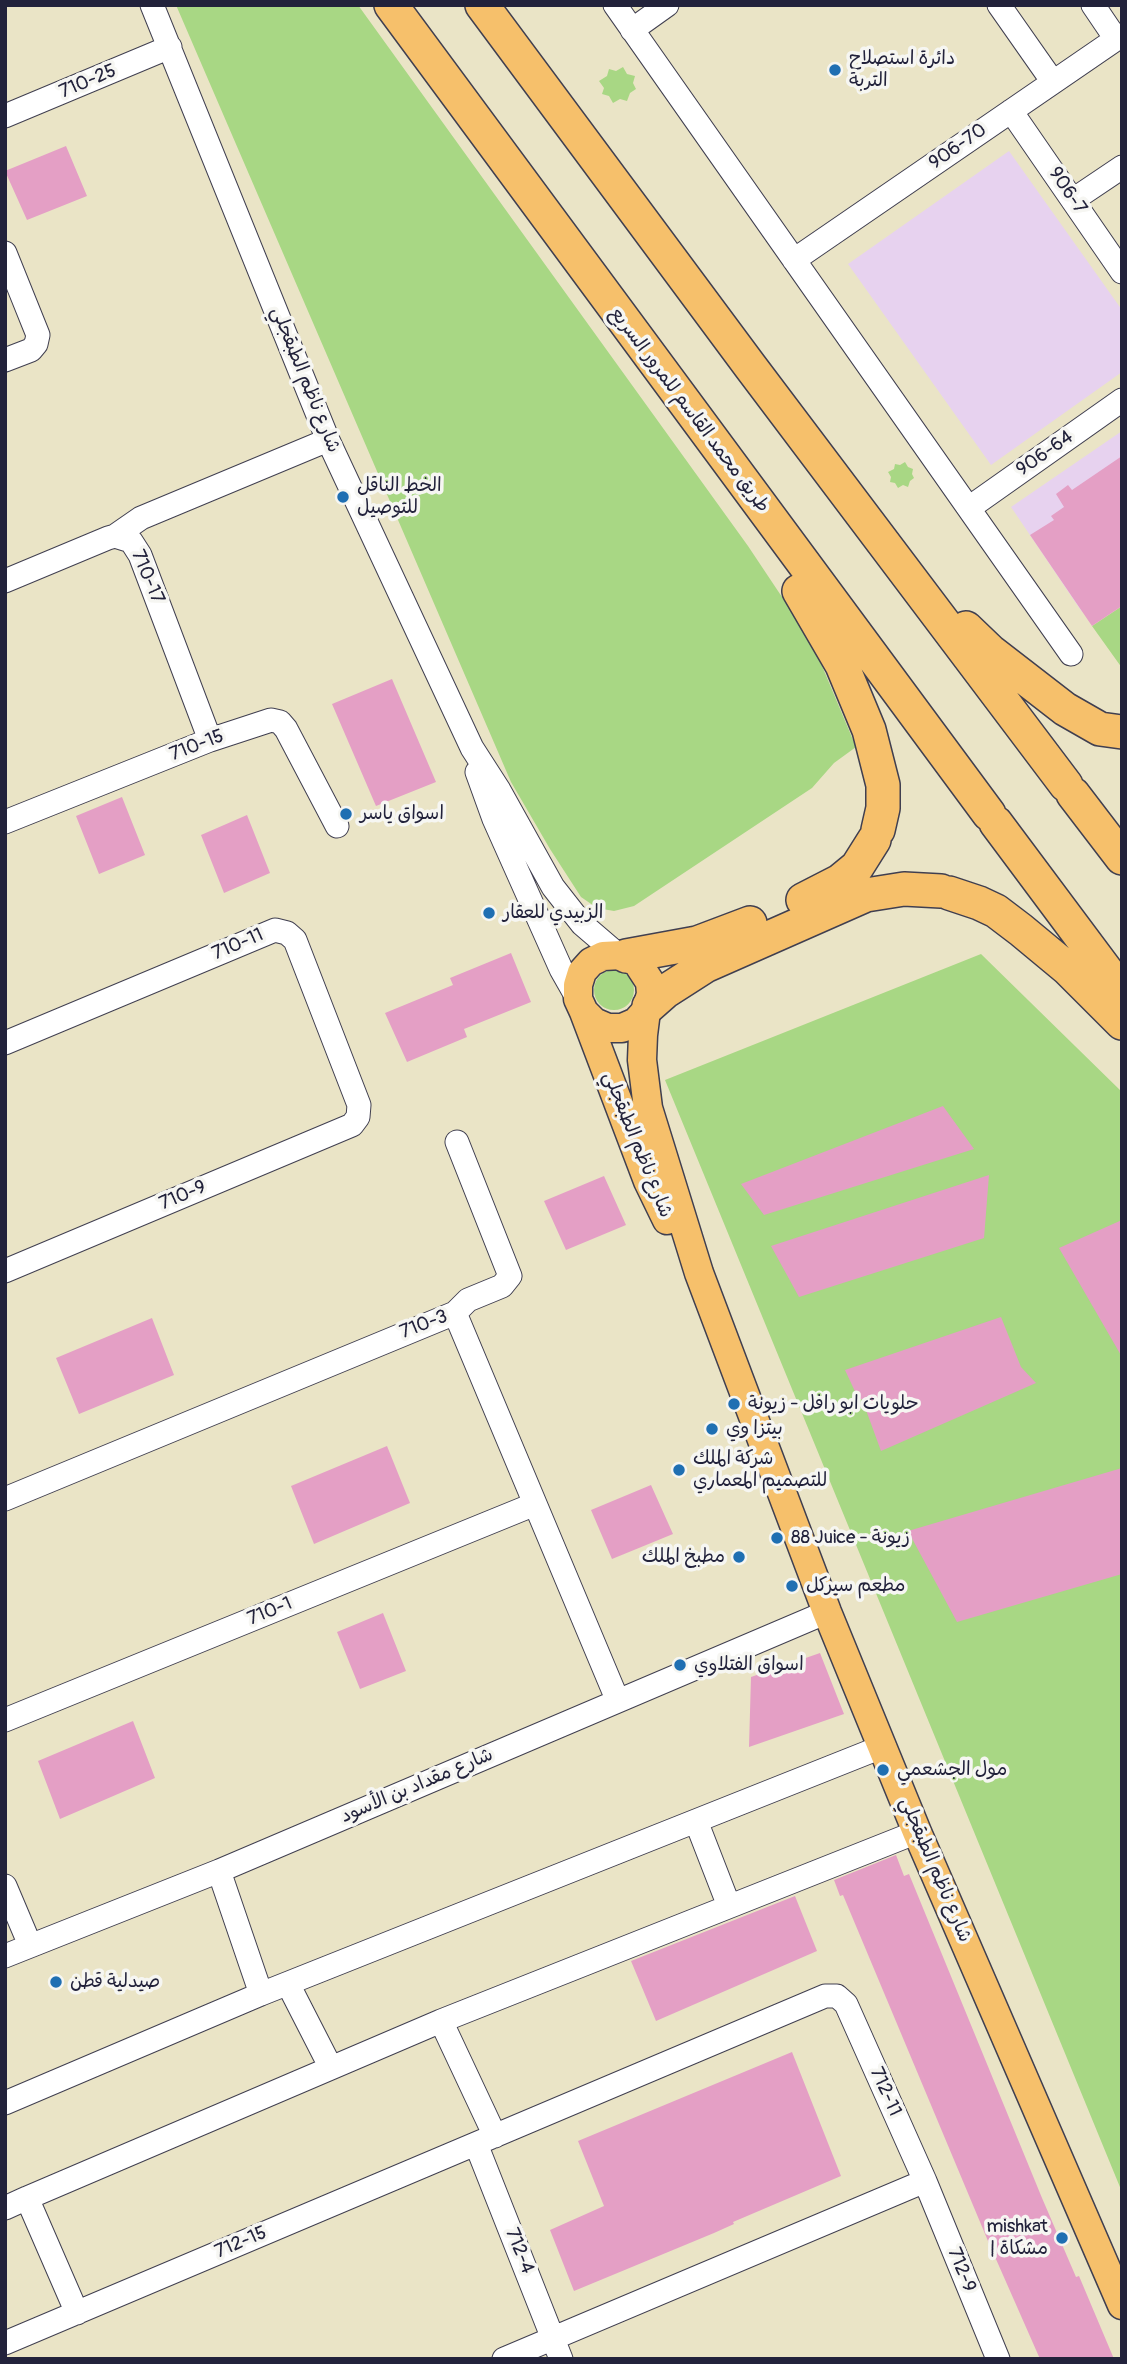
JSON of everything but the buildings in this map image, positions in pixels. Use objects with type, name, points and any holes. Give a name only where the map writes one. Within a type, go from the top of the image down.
[{"type":"highway","name":"طريق محمد القاسم للمرور السريع","points":[[391,5],[1122,992]]},
{"type":"highway","points":[[482,5],[877,535],[1122,858]]},
{"type":"highway","points":[[622,955],[674,948],[721,936],[827,890],[857,867],[876,835],[883,807],[883,785],[869,730],[847,675],[825,634],[682,401]]},
{"type":"highway","points":[[877,535],[990,651],[1082,720],[1100,729],[1122,733]]},
{"type":"highway","points":[[647,1008],[666,991],[705,966],[866,895],[904,889],[945,892],[987,907],[1021,930],[1068,969],[1122,1023]]},
{"type":"main road","points":[[622,955],[637,962],[650,982],[651,994],[647,1008],[636,1022],[622,1028],[608,1028],[594,1022],[581,1006],[578,985],[582,972],[592,962],[603,956],[622,955]]},
{"type":"main road","name":"شارع ناظم الطبقجلي","points":[[581,1006],[648,1181],[671,1228],[699,1273]]},
{"type":"main road","name":"شارع ناظم الطبقجلي","points":[[647,1008],[642,1060],[648,1108],[699,1273],[827,1612],[917,1832],[1122,2305]]},
{"type":"street","name":"شارع ناظم الطبقجلي","points":[[152,5],[328,440],[472,748]]},
{"type":"street","points":[[615,5],[1071,654]]},
{"type":"street","points":[[632,30],[667,5]]},
{"type":"street","points":[[999,5],[1053,82]]},
{"type":"street","points":[[1093,5],[1119,37]]},
{"type":"street","name":"906-70","points":[[794,260],[1119,37]]},
{"type":"street","name":"710-25","points":[[5,116],[170,47]]},
{"type":"street","name":"906-7","points":[[1011,111],[1122,271]]},
{"type":"street","points":[[1073,200],[1122,167]]},
{"type":"street","points":[[5,253],[37,335],[36,344],[31,349],[5,360]]},
{"type":"street","name":"906-64","points":[[969,508],[1122,400]]},
{"type":"street","points":[[116,536],[141,518],[328,440]]},
{"type":"street","name":"710-17","points":[[5,581],[116,536],[131,541],[140,555],[210,740]]},
{"type":"street","name":"710-15","points":[[5,822],[210,740],[271,720],[280,722],[286,729],[337,826]]},
{"type":"street","points":[[472,748],[499,790],[553,887],[582,924],[622,955]]},
{"type":"street","points":[[472,748],[494,819],[556,959],[581,1006]]},
{"type":"street","name":"710-11","points":[[5,1043],[275,930],[287,933],[295,940],[359,1105],[358,1117]]},
{"type":"street","name":"710-9","points":[[5,1270],[352,1125],[358,1117]]},
{"type":"street","points":[[455,1313],[468,1300],[507,1283],[510,1276],[457,1142]]},
{"type":"street","name":"710-3","points":[[5,1499],[455,1313],[617,1699]]},
{"type":"street","name":"710-1","points":[[5,1720],[535,1504]]},
{"type":"street","name":"شارع مقداد بن الأسود","points":[[5,1956],[219,1871],[617,1699],[827,1612]]},
{"type":"street","points":[[5,2103],[261,1994],[884,1746]]},
{"type":"street","points":[[696,1821],[729,1906]]},
{"type":"street","points":[[5,2208],[441,2021],[917,1832]]},
{"type":"street","points":[[219,1871],[261,1994]]},
{"type":"street","points":[[5,1886],[30,1945]]},
{"type":"street","points":[[288,1984],[331,2068]]},
{"type":"street","name":"712-11","points":[[485,2140],[825,1996],[837,1996],[846,2004],[925,2181]]},
{"type":"street","name":"712-4","points":[[441,2021],[561,2359]]},
{"type":"street","name":"712-15","points":[[5,2343],[485,2140]]},
{"type":"street","points":[[504,2359],[925,2181]]},
{"type":"street","name":"712-9","points":[[925,2181],[998,2359]]},
{"type":"street","points":[[27,2198],[77,2313]]},
{"type":"shaded area","points":[[1009,151],[1122,310],[1122,372],[991,465],[848,264]]},
{"type":"shaded area","points":[[1122,431],[1122,585],[1082,612],[1011,507]]},
{"type":"green space","points":[[176,5],[358,5],[748,546],[812,642],[856,747],[834,763],[812,788],[634,906],[614,911],[597,908],[581,897],[511,782]]},
{"type":"green space","points":[[623,67],[627,74],[635,76],[633,83],[636,89],[630,93],[627,101],[620,99],[613,103],[609,96],[602,94],[604,88],[599,81],[607,76],[609,69],[616,71]]},
{"type":"green space","points":[[905,462],[913,469],[914,478],[908,487],[903,485],[898,488],[895,483],[890,482],[888,472],[894,469],[895,464]]},
{"type":"green space","points":[[1122,606],[1122,668],[1092,626]]},
{"type":"green space","points":[[981,954],[1122,1092],[1122,2192],[665,1080]]},
{"type":"green space","points":[[614,970],[622,971],[628,976],[633,982],[633,998],[628,1004],[622,1009],[614,1010],[606,1009],[600,1004],[595,998],[594,990],[595,982],[600,976],[606,971]]},
{"type":"place","name":"دائرة استصلاح التربة","points":[[835,70]]},
{"type":"place","name":"الخط الناقل للتوصيل","points":[[343,497]]},
{"type":"place","name":"اسواق ياسر","points":[[346,814]]},
{"type":"place","name":"الزبيدي للعقار","points":[[489,913]]},
{"type":"place","name":"حلويات ابو رافل - زيونة","points":[[734,1404]]},
{"type":"place","name":"بيتزا وي","points":[[712,1429]]},
{"type":"place","name":"شركة الملك للتصميم المعماري","points":[[679,1470]]},
{"type":"place","name":"88 Juice - زيونة","points":[[777,1538]]},
{"type":"place","name":"مطبخ الملك","points":[[739,1557]]},
{"type":"place","name":"مطعم سيركل","points":[[792,1586]]},
{"type":"place","name":"اسواق الفتلاوي","points":[[680,1665]]},
{"type":"place","name":"مول الجشعمي","points":[[883,1770]]},
{"type":"place","name":"صيدلية قطن","points":[[56,1982]]},
{"type":"place","name":"mishkat | مشكاة","points":[[1062,2238]]}]
